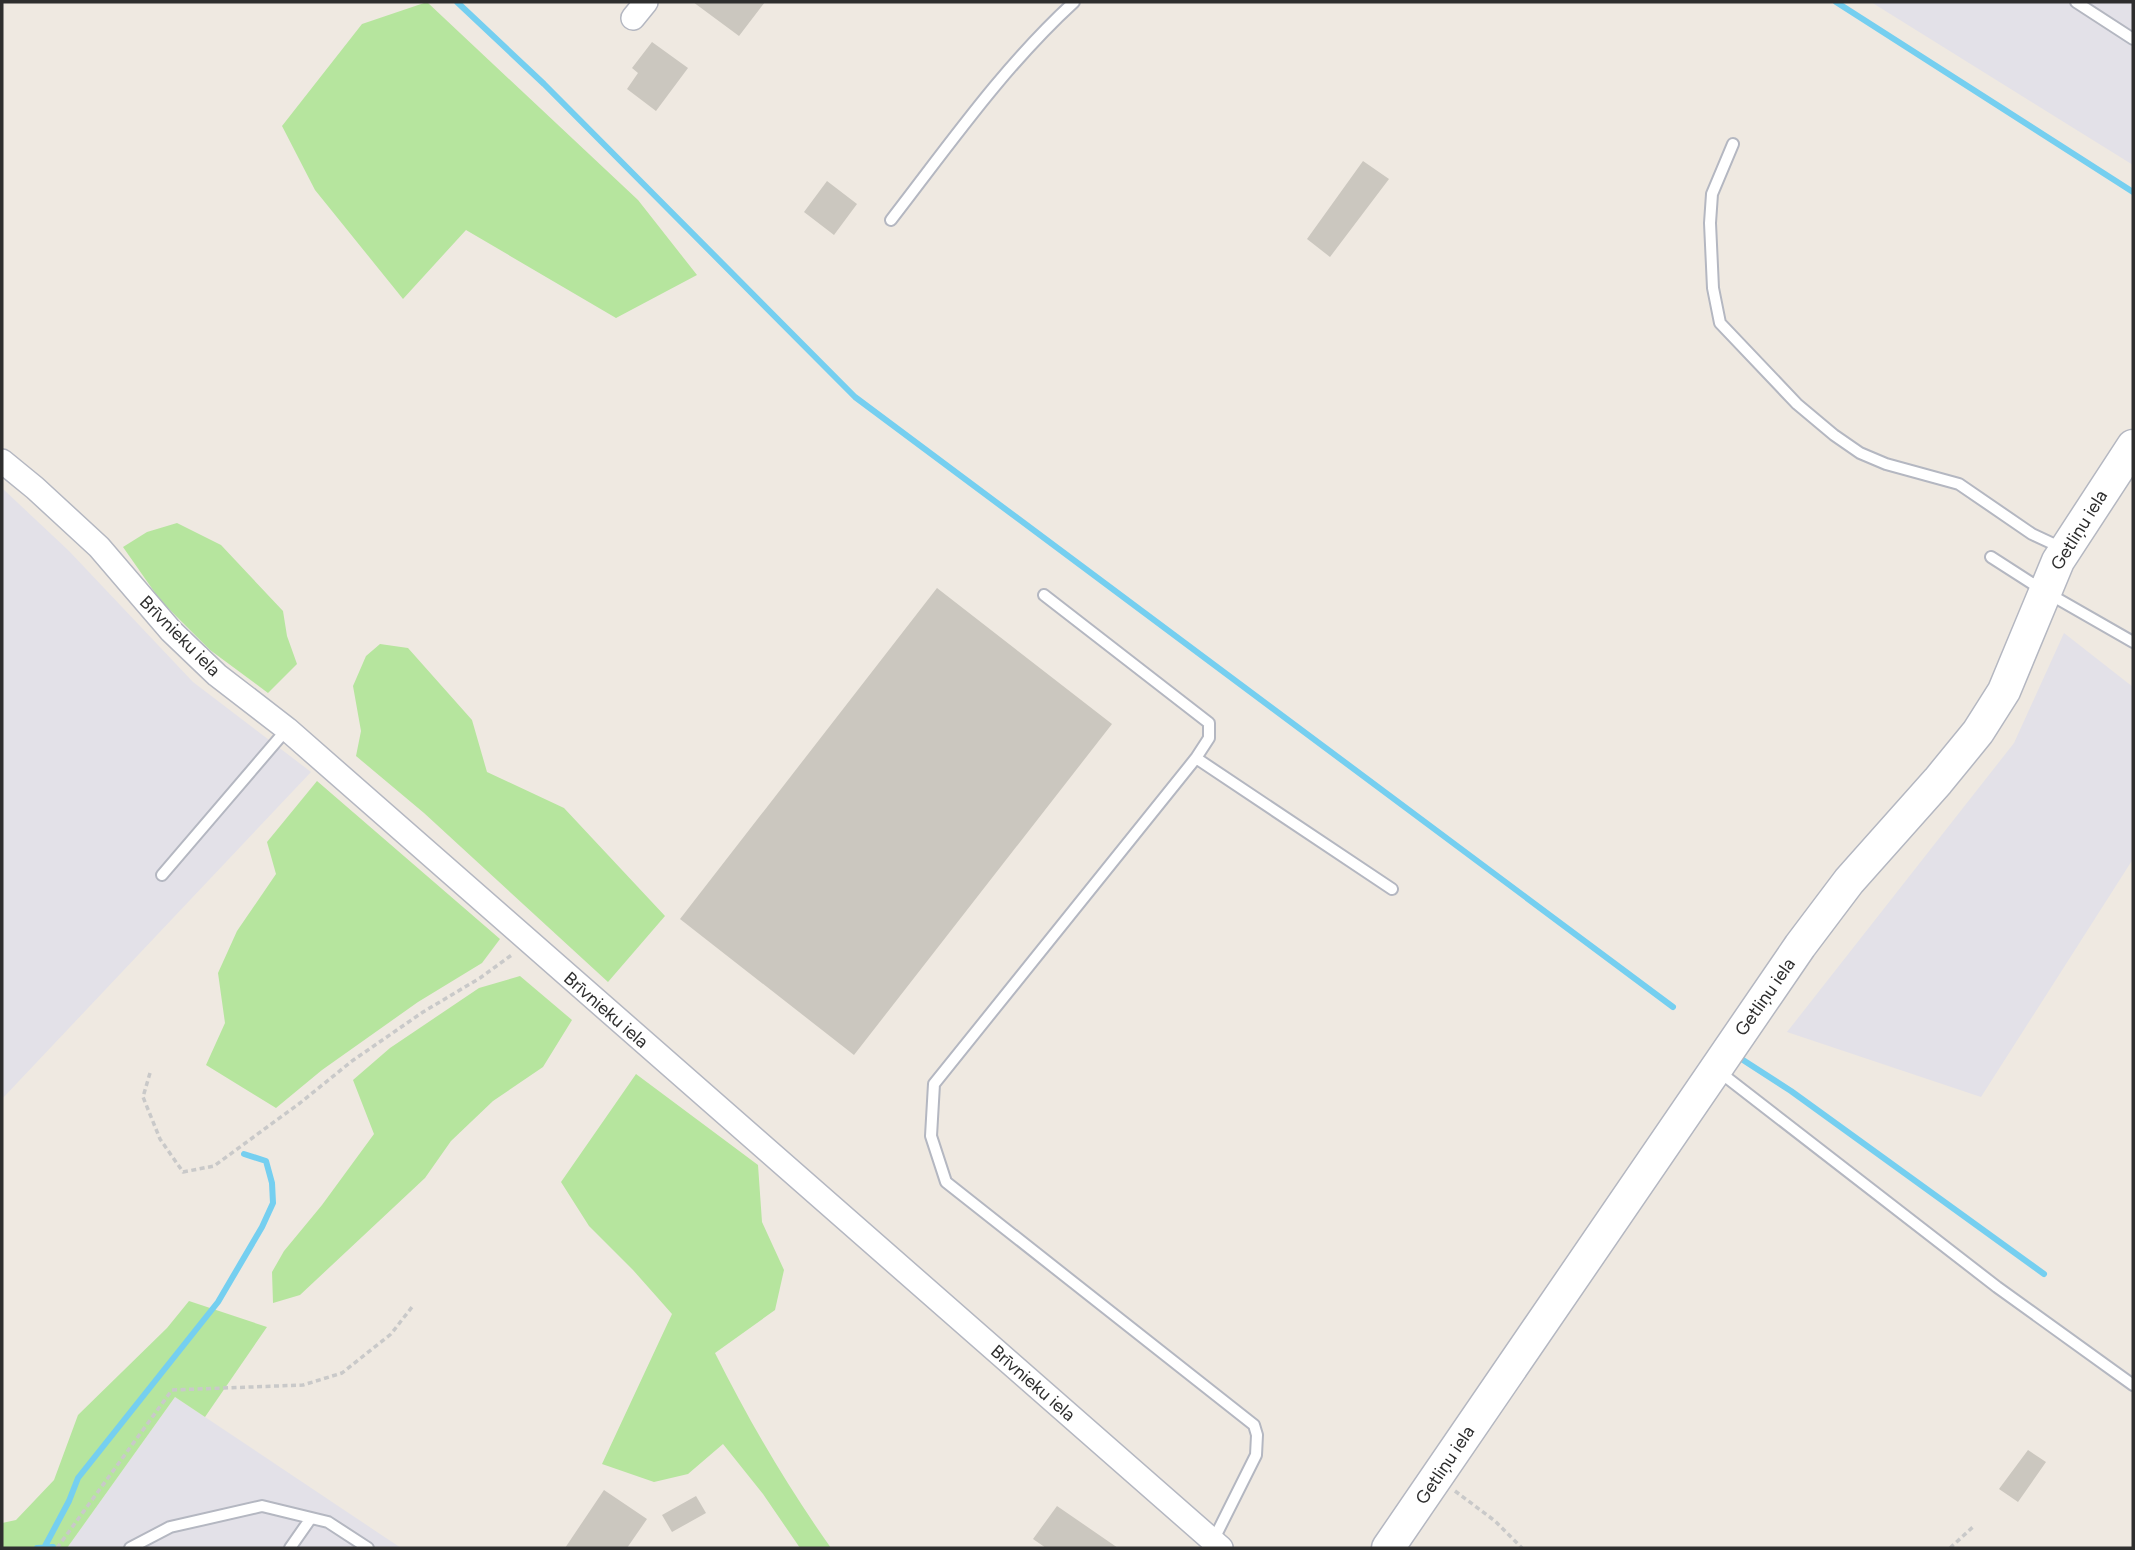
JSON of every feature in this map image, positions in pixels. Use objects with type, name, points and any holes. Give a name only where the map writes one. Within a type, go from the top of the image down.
[{"type":"street","name":"Getliņu iela","points":[[1388,1548],[1715,1069],[1849,881],[1978,732],[2004,691],[2044,591],[2065,550],[2133,446]]},
{"type":"street","name":"Brīvnieku iela","points":[[2,461],[99,547],[171,631],[217,675],[287,729],[1217,1544]]},
{"type":"lane","points":[[891,220],[993,88],[1053,21],[1074,2]]},
{"type":"lane","points":[[2076,2],[2133,39]]},
{"type":"lane","points":[[1732,144],[1712,194],[1710,223],[1713,288],[1720,323],[1797,404],[1860,453],[1886,464],[1959,484],[2032,534],[2065,550]]},
{"type":"lane","points":[[1991,557],[2133,642]]},
{"type":"lane","points":[[1044,595],[1209,723],[1209,738],[1196,758],[934,1084],[931,1136],[946,1182],[1254,1425],[1258,1435],[1256,1455],[1217,1544]]},
{"type":"lane","points":[[162,875],[287,729]]},
{"type":"lane","points":[[1196,758],[1392,889]]},
{"type":"lane","points":[[1715,1069],[1997,1287],[2133,1385]]},
{"type":"lane","points":[[130,1548],[170,1527],[262,1506],[328,1522],[368,1548]]},
{"type":"lane","points":[[293,1547],[311,1518]]},
{"type":"path","points":[[150,1073],[143,1097],[160,1139],[183,1172],[214,1166],[352,1061],[423,1012],[480,978],[529,942]]},
{"type":"path","points":[[57,1548],[172,1390],[303,1385],[342,1373],[391,1334],[412,1307]]},
{"type":"path","points":[[1437,1477],[1495,1521],[1522,1548]]},
{"type":"path","points":[[1950,1548],[1975,1525]]},
{"type":"shaded area","points":[[1871,2],[2133,2],[2133,165]]},
{"type":"shaded area","points":[[2,488],[69,551],[193,682],[311,772],[2,1099]]},
{"type":"shaded area","points":[[2064,633],[2133,687],[2133,859],[1981,1097],[1787,1032],[2014,743]]},
{"type":"shaded area","points":[[175,1397],[401,1548],[67,1548]]},
{"type":"green space","points":[[427,2],[638,200],[697,275],[616,318],[466,230],[403,299],[315,190],[282,126],[362,24]]},
{"type":"green space","points":[[177,523],[221,545],[283,611],[287,636],[297,664],[268,693],[210,650],[160,600],[123,547],[147,532]]},
{"type":"green space","points":[[380,644],[408,648],[472,720],[487,772],[564,808],[665,916],[608,982],[424,813],[356,756],[361,731],[353,686],[366,656]]},
{"type":"green space","points":[[317,781],[500,939],[482,963],[418,1002],[322,1070],[276,1108],[206,1065],[225,1023],[218,973],[237,931],[276,874],[267,842]]},
{"type":"green space","points":[[520,976],[572,1020],[543,1067],[493,1101],[451,1141],[425,1178],[300,1295],[273,1303],[272,1272],[284,1251],[374,1134],[353,1080],[390,1048],[479,988]]},
{"type":"green space","points":[[636,1074],[758,1165],[762,1222],[784,1270],[775,1310],[715,1353],[769,1453],[831,1548],[800,1548],[763,1494],[723,1444],[688,1474],[654,1482],[602,1464],[672,1314],[589,1226],[561,1182]]},
{"type":"green space","points":[[189,1301],[267,1327],[205,1417],[175,1397],[67,1548],[2,1548],[2,1523],[16,1520],[54,1480],[78,1415],[167,1328]]},
{"type":"building","points":[[693,2],[765,2],[739,36]]},
{"type":"building","points":[[652,42],[688,68],[656,111],[627,89],[638,73],[632,68]]},
{"type":"building","points":[[1363,161],[1389,179],[1330,257],[1307,239]]},
{"type":"building","points":[[827,181],[857,204],[834,235],[804,212]]},
{"type":"building","points":[[937,588],[1112,724],[854,1055],[680,919]]},
{"type":"building","points":[[2028,1450],[2046,1462],[2018,1502],[1999,1489]]},
{"type":"building","points":[[604,1490],[647,1519],[627,1548],[565,1548]]},
{"type":"building","points":[[696,1496],[706,1513],[672,1532],[662,1515]]},
{"type":"building","points":[[1057,1506],[1118,1548],[1046,1548],[1033,1539]]},
{"type":"waterway","points":[[457,2],[544,84],[855,397],[1673,1007]]},
{"type":"waterway","points":[[1836,2],[2133,192]]},
{"type":"waterway","points":[[1743,1060],[1791,1091],[2044,1274]]},
{"type":"waterway","points":[[44,1548],[78,1478],[218,1302],[262,1227],[273,1203],[272,1183],[266,1161],[244,1154]]},
{"type":"waterway","points":[[37,1548],[53,1547]]}]
